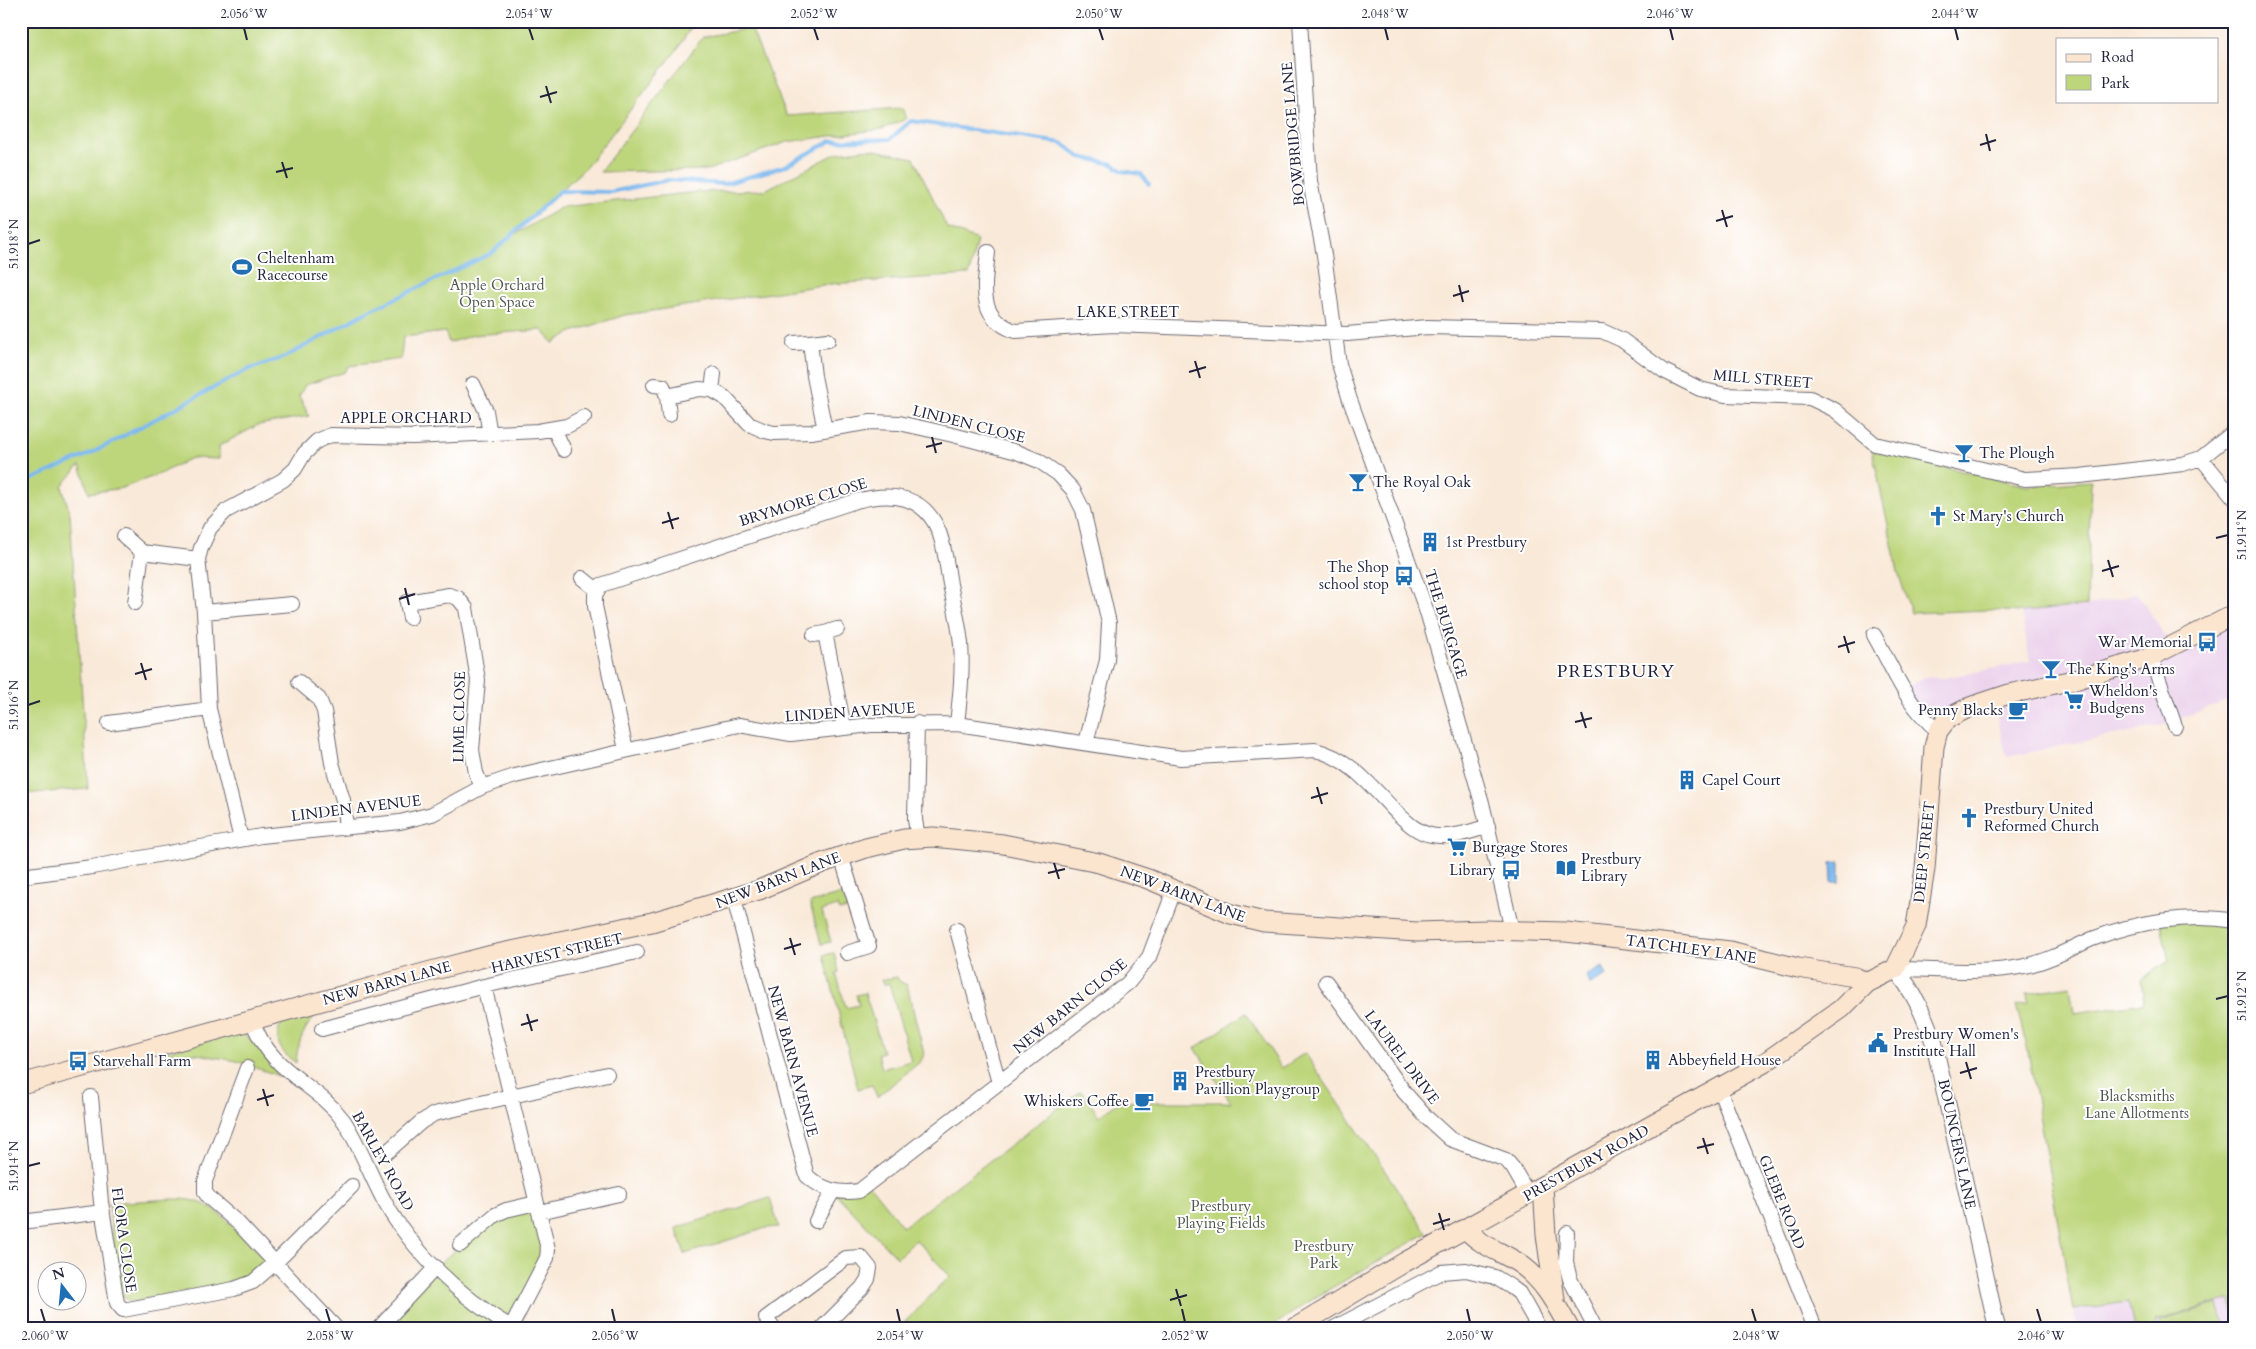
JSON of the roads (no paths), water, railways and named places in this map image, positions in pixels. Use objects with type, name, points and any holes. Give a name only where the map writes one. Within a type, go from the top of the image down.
[{"type":"main road","points":[[1938,731],[1948,718],[1970,707],[2010,694],[2078,679],[2150,657],[2235,614]]},
{"type":"main road","name":"DEEP STREET","points":[[1895,968],[1916,926],[1924,869],[1934,747],[1938,731]]},
{"type":"main road","name":"NEW BARN LANE","points":[[21,1084],[492,955],[652,922],[734,899],[841,856],[883,844],[918,838],[948,837],[976,840],[1076,858],[1122,870],[1231,914],[1264,922],[1417,932],[1512,930]]},
{"type":"main road","name":"TATCHLEY LANE","points":[[1512,930],[1566,932],[1730,951],[1798,968],[1855,977],[1867,982]]},
{"type":"main road","points":[[1867,982],[1895,968]]},
{"type":"main road","name":"PRESTBURY ROAD","points":[[1295,1328],[1405,1262],[1764,1063],[1849,1003],[1867,982]]},
{"type":"main road","points":[[1536,1190],[1546,1236],[1555,1301]]},
{"type":"main road","points":[[1466,1229],[1475,1240],[1518,1262],[1529,1271],[1555,1301],[1569,1328]]},
{"type":"street","name":"BOWBRIDGE LANE","points":[[1300,21],[1310,181],[1334,332]]},
{"type":"street","name":"LAKE STREET","points":[[988,252],[984,290],[987,306],[995,319],[1014,331],[1114,325],[1334,332]]},
{"type":"street","name":"MILL STREET","points":[[1334,332],[1347,334],[1428,328],[1602,332],[1622,340],[1664,371],[1700,389],[1725,395],[1810,398],[1835,410],[1876,444],[2025,479],[2080,476],[2183,464],[2201,458],[2235,431]]},
{"type":"street","name":"THE BURGAGE","points":[[1334,332],[1339,364],[1350,400],[1428,615],[1488,826],[1512,930]]},
{"type":"street","points":[[794,343],[828,340]]},
{"type":"street","points":[[810,342],[814,376],[825,430]]},
{"type":"street","points":[[667,396],[698,389],[712,390],[714,374]]},
{"type":"street","name":"APPLE ORCHARD","points":[[473,384],[486,411],[490,434]]},
{"type":"street","points":[[654,384],[663,386],[667,396],[668,415]]},
{"type":"street","name":"LINDEN CLOSE","points":[[712,390],[724,397],[749,424],[764,431],[797,434],[865,422],[885,422],[953,435],[1028,456],[1049,467],[1066,482],[1084,510],[1109,623],[1107,660],[1086,743]]},
{"type":"street","name":"APPLE ORCHARD","points":[[241,839],[209,710],[204,612],[198,559],[204,538],[217,519],[236,505],[283,480],[295,469],[312,446],[324,437],[331,435],[413,437],[490,434],[554,429],[567,426],[584,417]]},
{"type":"street","points":[[554,429],[564,450]]},
{"type":"street","points":[[2201,458],[2235,500]]},
{"type":"street","name":"BRYMORE CLOSE","points":[[597,590],[606,582],[856,501],[884,495],[905,498],[915,503],[930,516],[942,542],[960,644],[961,681],[957,724]]},
{"type":"street","points":[[124,536],[142,552],[198,559]]},
{"type":"street","points":[[135,603],[142,552]]},
{"type":"street","points":[[582,578],[597,590],[594,600],[597,617],[626,750]]},
{"type":"street","name":"LIME CLOSE","points":[[410,618],[407,602],[449,595],[462,600],[466,608],[478,680],[472,738],[473,762],[482,787]]},
{"type":"street","points":[[204,612],[292,604]]},
{"type":"street","points":[[826,632],[844,727]]},
{"type":"street","points":[[1874,636],[1900,686],[1922,717],[1938,731]]},
{"type":"street","points":[[2150,657],[2175,726]]},
{"type":"street","points":[[299,682],[319,699],[324,710],[329,747],[342,800],[346,828]]},
{"type":"street","points":[[109,723],[209,710]]},
{"type":"street","points":[[917,723],[915,820],[918,838]]},
{"type":"street","name":"LINDEN AVENUE","points":[[21,876],[92,867],[241,839],[400,822],[440,811],[482,787],[515,776],[739,725],[791,734],[844,727],[917,723],[957,724],[1195,759],[1314,750],[1331,755],[1350,766],[1408,823],[1424,833],[1447,836],[1488,826]]},
{"type":"street","points":[[841,856],[869,946],[847,953]]},
{"type":"street","name":"NEW BARN CLOSE","points":[[858,1191],[1137,975],[1153,948],[1174,891]]},
{"type":"street","name":"NEW BARN AVENUE","points":[[734,899],[807,1176],[819,1186],[833,1191],[844,1193],[858,1191]]},
{"type":"street","points":[[1895,968],[1968,972],[2015,968],[2050,959],[2094,939],[2138,925],[2192,919],[2235,922]]},
{"type":"street","name":"NEW BARN CLOSE","points":[[957,930],[999,1082]]},
{"type":"street","name":"HARVEST STREET","points":[[322,1029],[484,986],[637,952]]},
{"type":"street","name":"BOUNCERS LANE","points":[[1895,968],[1909,986],[1920,1006],[1938,1060],[1997,1328]]},
{"type":"street","name":"LAUREL DRIVE","points":[[1326,982],[1405,1093],[1427,1118],[1450,1139],[1506,1160],[1536,1190]]},
{"type":"street","name":"HARVEST STREET","points":[[484,986],[548,1249],[548,1258],[512,1327]]},
{"type":"street","name":"BARLEY ROAD","points":[[252,1020],[256,1032],[274,1058],[296,1079],[335,1110],[358,1145],[399,1225],[436,1267],[464,1293],[491,1315],[512,1327]]},
{"type":"street","points":[[247,1068],[205,1181],[205,1188],[209,1198],[238,1223],[336,1328]]},
{"type":"street","points":[[387,1152],[421,1122],[434,1114],[607,1074]]},
{"type":"street","name":"GLEBE ROAD","points":[[1719,1089],[1815,1328]]},
{"type":"street","name":"FLORA CLOSE","points":[[91,1097],[103,1212],[116,1303],[123,1310],[241,1287],[253,1282],[276,1262]]},
{"type":"street","points":[[276,1262],[352,1186]]},
{"type":"street","points":[[816,1221],[833,1191]]},
{"type":"street","points":[[460,1245],[495,1215],[506,1210],[537,1208],[619,1194]]},
{"type":"street","points":[[21,1222],[103,1212]]},
{"type":"street","points":[[1567,1233],[1566,1263],[1570,1279],[1595,1328]]},
{"type":"street","points":[[772,1326],[766,1318],[846,1258],[861,1258],[870,1268],[866,1284],[822,1328]]},
{"type":"street","points":[[379,1328],[436,1267]]},
{"type":"street","points":[[1334,1328],[1441,1272],[1456,1270],[1486,1273],[1512,1287],[1519,1293],[1539,1328]]},
{"type":"water","points":[[1840,862],[1840,882],[1832,882],[1831,863]]},
{"type":"water","points":[[1603,967],[1607,975],[1590,984],[1586,976]]},
{"type":"waterway","points":[[21,484],[92,453],[247,370],[285,357],[367,312],[492,253],[560,191],[611,192],[668,180],[724,184],[785,166],[831,141],[890,139],[911,121],[1062,143],[1080,157],[1113,164],[1122,171],[1141,174],[1149,184]]},
{"type":"place","name":"Cheltenham Racecourse","points":[[242,267]]},
{"type":"place","name":"The Plough","points":[[1964,453]]},
{"type":"place","name":"The Royal Oak","points":[[1358,482]]},
{"type":"place","name":"St Mary's Church","points":[[1938,516]]},
{"type":"place","name":"1st Prestbury","points":[[1430,542]]},
{"type":"place","name":"The Shop school stop","points":[[1404,576]]},
{"type":"place","name":"War Memorial","points":[[2207,642]]},
{"type":"place","name":"The King's Arms","points":[[2051,669]]},
{"type":"place","name":"Wheldon's Budgens","points":[[2074,700]]},
{"type":"place","name":"Penny Blacks","points":[[2018,710]]},
{"type":"place","name":"Capel Court","points":[[1687,780]]},
{"type":"place","name":"Prestbury United Reformed Church","points":[[1969,818]]},
{"type":"place","name":"Burgage Stores","points":[[1457,847]]},
{"type":"place","name":"Prestbury Library","points":[[1566,868]]},
{"type":"place","name":"Library","points":[[1511,870]]},
{"type":"place","name":"Prestbury Women's Institute Hall","points":[[1878,1043]]},
{"type":"place","name":"Abbeyfield House","points":[[1653,1060]]},
{"type":"place","name":"Starvehall Farm","points":[[78,1061]]},
{"type":"place","name":"Prestbury Pavillion Playgroup","points":[[1180,1081]]},
{"type":"place","name":"Whiskers Coffee","points":[[1144,1101]]},
{"type":"district","name":"PRESTBURY","points":[[1616,671]]},
{"type":"park label","name":"Apple Orchard Open Space","points":[[497,294]]},
{"type":"park label","name":"Blacksmiths Lane Allotments","points":[[2137,1104]]},
{"type":"park label","name":"Prestbury Playing Fields","points":[[1221,1214]]},
{"type":"park label","name":"Prestbury Park","points":[[1324,1254]]}]
